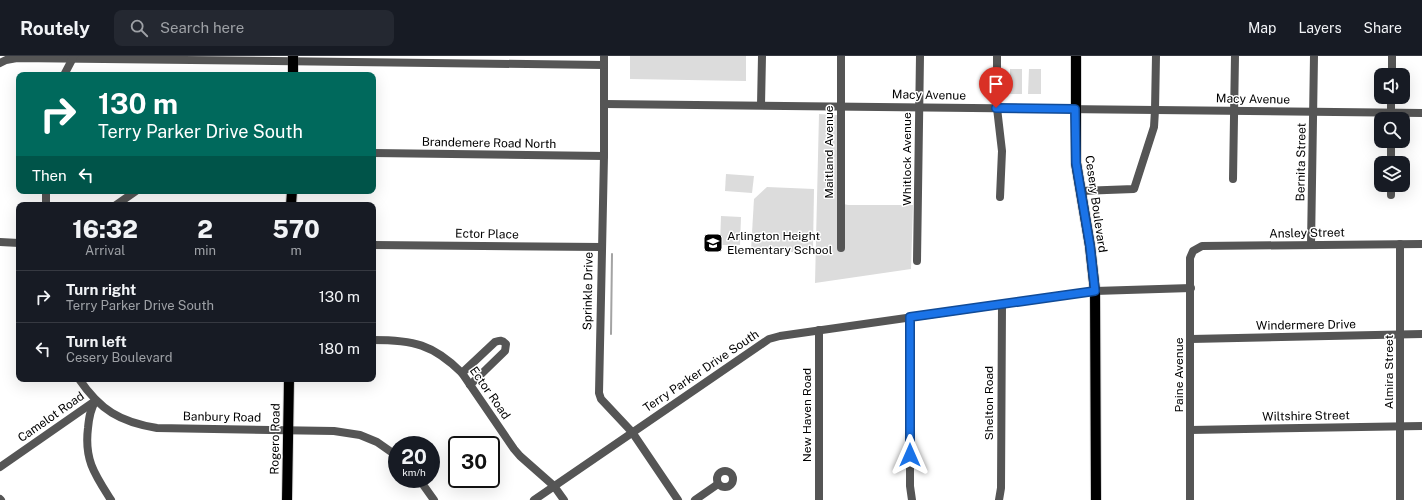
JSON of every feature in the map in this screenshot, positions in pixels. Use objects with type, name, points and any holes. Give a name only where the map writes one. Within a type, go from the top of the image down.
[{"type":"main road","name":"Cesery Boulevard","points":[[1076,56],[1076,163],[1090,246],[1095,291],[1096,500]]},
{"type":"main road","points":[[293,59],[293,72]]},
{"type":"main road","name":"Rogero Road","points":[[287,500],[289,382]]},
{"type":"street","name":"Sprinkle Drive","points":[[604,56],[604,156],[599,393],[601,399],[632,432],[678,500]]},
{"type":"street","points":[[761,105],[762,56]]},
{"type":"street","name":"Maitland Avenue","points":[[841,56],[841,248]]},
{"type":"street","name":"Whitlock Avenue","points":[[917,261],[920,56]]},
{"type":"street","points":[[997,56],[996,108],[1002,151],[1000,197]]},
{"type":"street","points":[[1080,191],[1134,189],[1154,127],[1156,56]]},
{"type":"street","points":[[1233,179],[1235,56]]},
{"type":"street","name":"Bernita Street","points":[[1312,245],[1314,56]]},
{"type":"street","points":[[1392,56],[1392,68]]},
{"type":"street","points":[[0,63],[17,58],[73,57],[293,59],[604,65]]},
{"type":"street","points":[[66,72],[73,57]]},
{"type":"street","name":"Macy Avenue","points":[[604,104],[1313,112],[1374,115]]},
{"type":"street","name":"Macy Avenue","points":[[1410,114],[1422,113]]},
{"type":"street","name":"Brandemere Road North","points":[[376,153],[604,156]]},
{"type":"street","points":[[120,202],[132,194]]},
{"type":"street","points":[[0,242],[16,243]]},
{"type":"street","name":"Almira Street","points":[[1400,244],[1400,500]]},
{"type":"street","name":"Ansley Street","points":[[1194,250],[1202,246],[1422,244]]},
{"type":"street","name":"Ector Place","points":[[376,245],[601,247]]},
{"type":"street","name":"Paine Avenue","points":[[1190,500],[1190,258],[1194,250]]},
{"type":"street","name":"Terry Parker Drive South","points":[[534,500],[769,339],[819,330],[1095,291],[1191,288]]},
{"type":"street","name":"Shelton Road","points":[[999,500],[1001,488],[1002,305]]},
{"type":"street","points":[[910,317],[910,486],[912,500]]},
{"type":"street","name":"New Haven Road","points":[[819,330],[819,500]]},
{"type":"street","name":"Windermere Drive","points":[[1191,339],[1422,334]]},
{"type":"street","name":"Ector Road","points":[[376,340],[408,342],[428,347],[442,355],[462,373],[514,449],[554,486],[564,500]]},
{"type":"street","points":[[462,373],[495,342],[499,340],[506,344],[505,351],[470,385]]},
{"type":"street","name":"Banbury Road","points":[[81,382],[95,401],[116,416],[130,422],[157,428],[334,431],[360,435],[377,442],[388,450]]},
{"type":"street","points":[[95,401],[90,410],[86,449],[92,469],[112,500]]},
{"type":"street","name":"Camelot Road","points":[[0,467],[95,401]]},
{"type":"street","name":"Wiltshire Street","points":[[1190,430],[1422,426]]},
{"type":"street","points":[[695,500],[718,484]]},
{"type":"street","points":[[425,488],[434,500]]},
{"type":"shaded area","points":[[630,56],[746,56],[746,81],[630,79]]},
{"type":"shaded area","points":[[1010,69],[1022,69],[1022,94],[1010,94]]},
{"type":"shaded area","points":[[1029,69],[1041,69],[1041,94],[1028,94]]},
{"type":"shaded area","points":[[819,114],[837,115],[839,203],[848,205],[913,205],[911,269],[815,283]]},
{"type":"shaded area","points":[[726,174],[754,176],[752,193],[725,191]]},
{"type":"shaded area","points":[[767,187],[814,189],[813,249],[810,253],[751,250],[754,199]]},
{"type":"shaded area","points":[[721,216],[741,217],[740,245],[720,245]]},
{"type":"waterway","points":[[611,334],[612,254]]},
{"type":"place","name":"Arlington Height Elementary School","points":[[713,243]]},
{"type":"route","points":[[910,455],[910,317],[1095,291],[1090,246],[1076,163],[1075,109],[996,108]]}]
